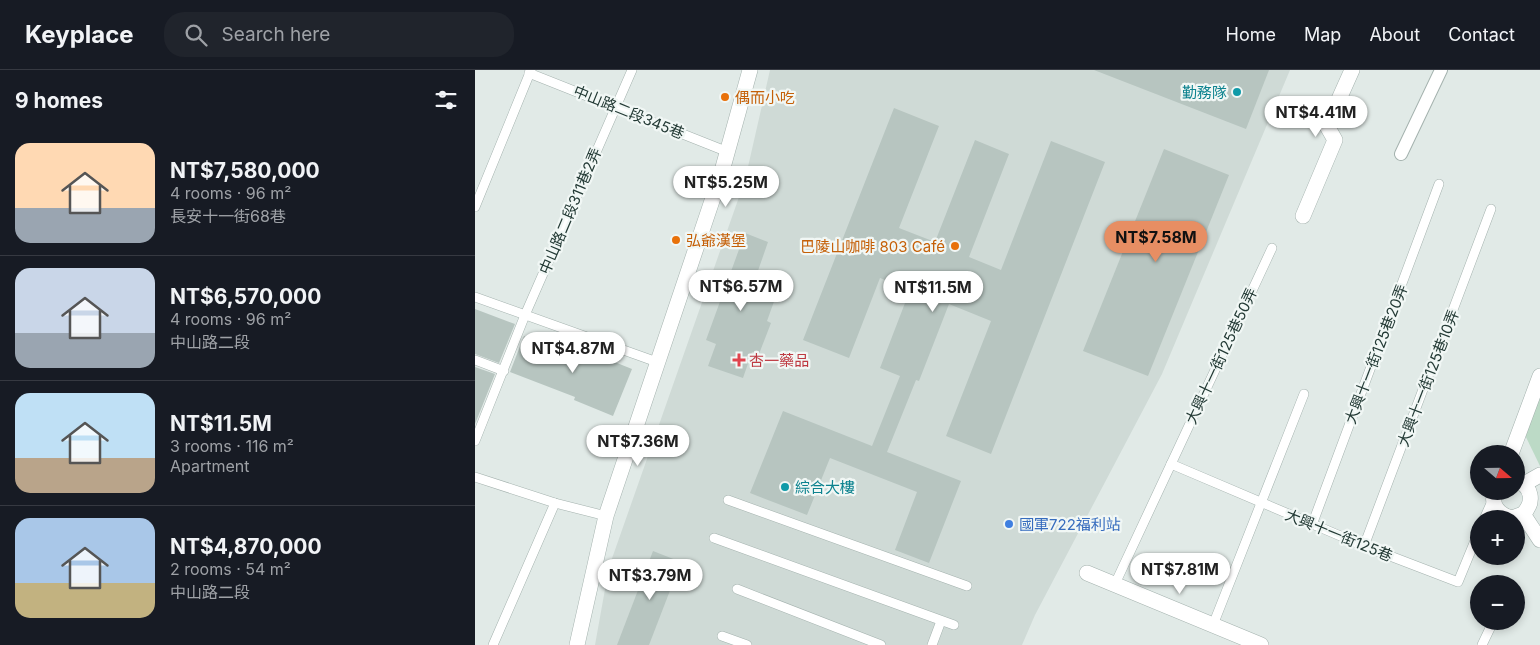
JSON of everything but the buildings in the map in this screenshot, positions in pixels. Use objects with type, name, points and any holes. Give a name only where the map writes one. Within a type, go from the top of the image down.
[{"type":"street","points":[[577,645],[606,516],[657,362],[686,284],[728,152],[750,70]]},
{"type":"street","points":[[1303,216],[1335,140],[1327,126],[1352,70]]},
{"type":"street","points":[[1401,154],[1441,70]]},
{"type":"street","points":[[1514,445],[1540,376]]},
{"type":"street","points":[[1525,480],[1540,475]]},
{"type":"street","points":[[1525,486],[1529,490],[1531,501],[1525,511]]},
{"type":"street","points":[[1525,517],[1540,540]]},
{"type":"street","points":[[1087,573],[1261,645]]},
{"type":"lane","name":"中山路二段311巷2弄","points":[[475,441],[525,315],[632,70]]},
{"type":"lane","name":"中山路二段345巷","points":[[530,72],[728,152]]},
{"type":"lane","points":[[475,208],[530,72]]},
{"type":"lane","name":"大興十一街125巷20弄","points":[[1312,525],[1439,184]]},
{"type":"lane","name":"大興十一街125巷10弄","points":[[1364,546],[1491,210]]},
{"type":"lane","name":"大興十一街125巷50弄","points":[[1115,584],[1272,248]]},
{"type":"lane","points":[[475,297],[657,362]]},
{"type":"lane","points":[[475,360],[504,371]]},
{"type":"lane","points":[[1213,625],[1304,394]]},
{"type":"lane","name":"大興十一街125巷","points":[[1171,464],[1312,525],[1458,582],[1470,553]]},
{"type":"lane","points":[[475,477],[555,503],[606,516]]},
{"type":"lane","points":[[729,500],[967,586]]},
{"type":"lane","points":[[493,645],[555,503]]},
{"type":"lane","points":[[714,538],[954,625]]},
{"type":"lane","points":[[737,589],[881,645]]},
{"type":"lane","points":[[932,645],[941,621]]},
{"type":"lane","points":[[1482,645],[1489,630]]},
{"type":"lane","points":[[722,636],[747,645]]},
{"type":"shaded area","points":[[770,70],[1290,70],[1162,374],[1035,615],[1022,645],[595,645],[609,567],[745,180]]},
{"type":"green space","points":[[1540,387],[1540,466],[1523,431]]},
{"type":"place","name":"勤務隊","points":[[1237,92]]},
{"type":"place","name":"偶而小吃","points":[[725,97]]},
{"type":"place","name":"弘爺漢堡","points":[[676,240]]},
{"type":"place","name":"巴陵山咖啡 803 Café","points":[[955,246]]},
{"type":"place","name":"杏一藥品","points":[[739,360]]},
{"type":"place","name":"綜合大樓","points":[[785,487]]},
{"type":"place","name":"國軍722福利站","points":[[1009,524]]}]
